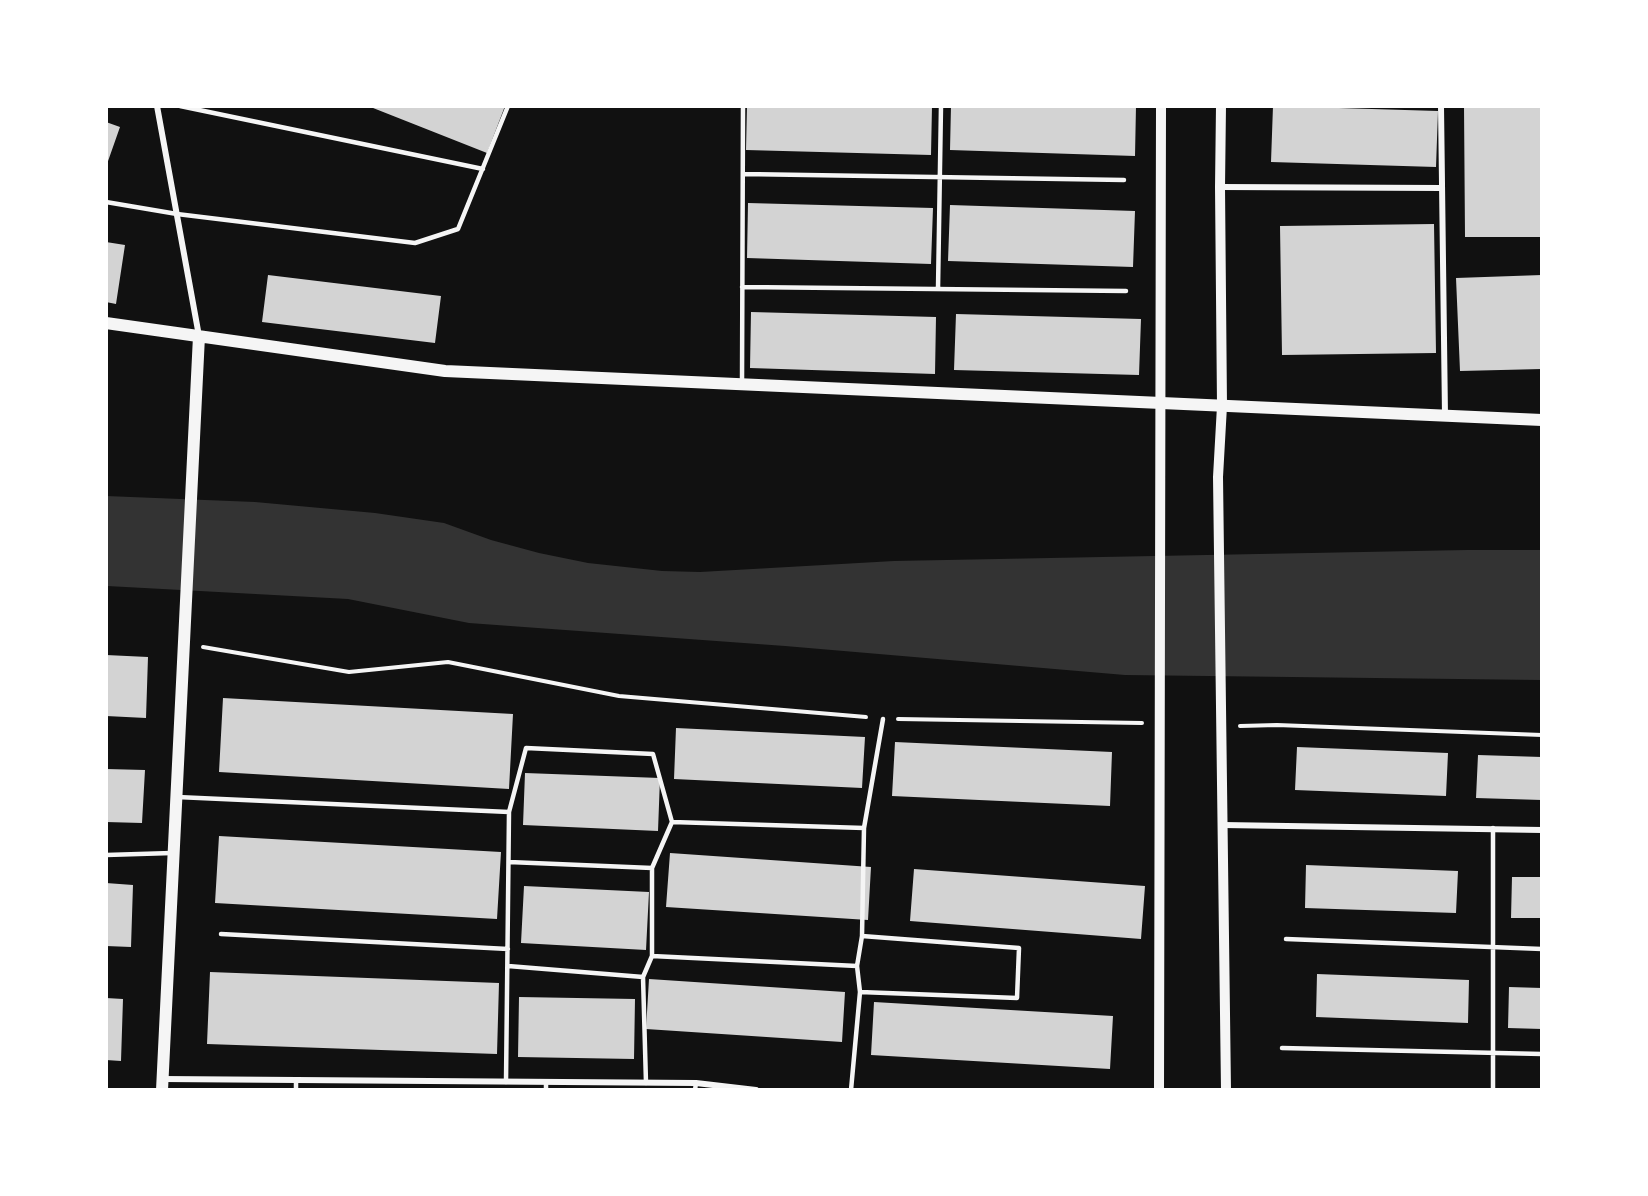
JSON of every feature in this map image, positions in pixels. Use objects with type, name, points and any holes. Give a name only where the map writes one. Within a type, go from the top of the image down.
[{"type":"main road","points":[[106,323],[445,371],[1542,420]]},
{"type":"main road","points":[[162,1084],[175,853],[198,336]]},
{"type":"street","points":[[157,106],[198,336]]},
{"type":"street","points":[[1159,1089],[1161,106]]},
{"type":"street","points":[[1221,106],[1222,406],[1218,477],[1226,1089]]},
{"type":"street","points":[[1441,106],[1445,416]]},
{"type":"street","points":[[1220,187],[1442,188]]},
{"type":"street","points":[[1223,825],[1542,830]]},
{"type":"street","points":[[162,1084],[296,1080],[506,1082],[546,1086],[646,1083],[756,1089]]},
{"type":"lane","points":[[180,106],[483,169]]},
{"type":"lane","points":[[106,202],[177,214],[415,243],[458,229],[508,106]]},
{"type":"lane","points":[[742,384],[743,106]]},
{"type":"lane","points":[[938,289],[941,106]]},
{"type":"lane","points":[[743,174],[1124,180]]},
{"type":"lane","points":[[742,287],[1126,291]]},
{"type":"lane","points":[[851,1089],[860,992],[857,966],[862,936],[864,828],[883,719]]},
{"type":"lane","points":[[506,1082],[509,812],[526,748],[653,754],[672,822],[652,867],[652,956],[643,977],[646,1083]]},
{"type":"lane","points":[[177,797],[509,812]]},
{"type":"lane","points":[[672,822],[864,828]]},
{"type":"lane","points":[[1493,828],[1493,1089]]},
{"type":"lane","points":[[106,855],[175,853]]},
{"type":"lane","points":[[508,862],[652,867]]},
{"type":"lane","points":[[221,934],[508,949]]},
{"type":"lane","points":[[860,992],[1017,998],[1019,948],[862,936]]},
{"type":"lane","points":[[1286,939],[1542,949]]},
{"type":"lane","points":[[652,956],[857,966]]},
{"type":"lane","points":[[508,966],[643,977]]},
{"type":"lane","points":[[1282,1048],[1542,1054]]},
{"type":"lane","points":[[296,1080],[296,1089]]},
{"type":"path","points":[[184,644],[349,672],[448,662],[619,696],[883,719],[1160,723]]},
{"type":"path","points":[[1222,727],[1277,725],[1542,735]]},
{"type":"shaded area","points":[[106,496],[255,502],[375,513],[444,523],[491,540],[588,563],[662,571],[700,572],[894,561],[1541,550],[1541,680],[1125,675],[785,646],[469,623],[348,599],[107,586]]},
{"type":"building","points":[[368,106],[505,106],[487,153]]},
{"type":"building","points":[[747,106],[932,106],[931,155],[746,150]]},
{"type":"building","points":[[951,106],[1136,106],[1135,156],[950,150]]},
{"type":"building","points":[[1273,106],[1438,111],[1436,167],[1271,162]]},
{"type":"building","points":[[1464,106],[1542,106],[1542,237],[1465,237]]},
{"type":"building","points":[[106,122],[120,127],[107,164],[106,164]]},
{"type":"building","points":[[748,203],[933,208],[931,264],[747,258]]},
{"type":"building","points":[[950,205],[1135,211],[1133,267],[948,261]]},
{"type":"building","points":[[1434,224],[1436,353],[1282,355],[1280,226]]},
{"type":"building","points":[[106,242],[125,245],[116,304],[106,302]]},
{"type":"building","points":[[268,275],[441,296],[435,343],[262,322]]},
{"type":"building","points":[[1542,275],[1542,369],[1460,371],[1456,278]]},
{"type":"building","points":[[751,312],[936,317],[935,374],[750,368]]},
{"type":"building","points":[[956,314],[1141,319],[1139,375],[954,370]]},
{"type":"building","points":[[106,655],[148,657],[146,718],[106,716]]},
{"type":"building","points":[[223,698],[513,714],[509,789],[219,772]]},
{"type":"building","points":[[676,728],[865,737],[862,788],[674,779]]},
{"type":"building","points":[[895,742],[1112,752],[1110,806],[892,796]]},
{"type":"building","points":[[1297,747],[1448,753],[1446,796],[1295,790]]},
{"type":"building","points":[[1478,755],[1542,757],[1542,800],[1476,798]]},
{"type":"building","points":[[106,769],[145,770],[142,823],[106,822]]},
{"type":"building","points":[[525,773],[660,778],[658,831],[523,825]]},
{"type":"building","points":[[219,836],[501,852],[497,919],[215,903]]},
{"type":"building","points":[[670,853],[871,867],[868,920],[666,907]]},
{"type":"building","points":[[1306,865],[1458,871],[1456,913],[1305,908]]},
{"type":"building","points":[[914,869],[1145,886],[1141,939],[910,921]]},
{"type":"building","points":[[1512,877],[1542,877],[1542,918],[1511,918]]},
{"type":"building","points":[[106,883],[133,885],[131,947],[106,946]]},
{"type":"building","points":[[524,886],[649,892],[646,950],[521,943]]},
{"type":"building","points":[[210,972],[499,983],[497,1054],[207,1044]]},
{"type":"building","points":[[1317,974],[1469,980],[1468,1023],[1316,1017]]},
{"type":"building","points":[[649,979],[845,992],[842,1042],[646,1029]]},
{"type":"building","points":[[1509,987],[1542,988],[1542,1029],[1508,1028]]},
{"type":"building","points":[[519,997],[635,999],[634,1059],[518,1057]]},
{"type":"building","points":[[106,998],[123,999],[121,1061],[106,1060]]},
{"type":"building","points":[[874,1002],[1113,1016],[1110,1069],[871,1055]]}]
